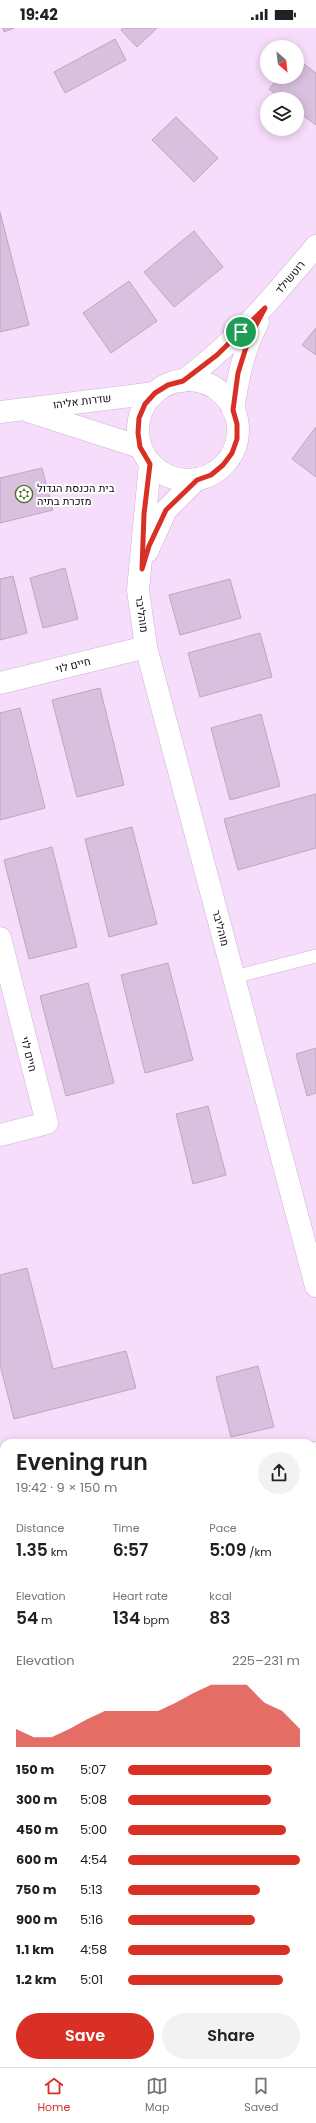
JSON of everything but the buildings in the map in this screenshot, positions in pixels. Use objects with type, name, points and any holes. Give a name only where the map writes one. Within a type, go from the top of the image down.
[{"type":"street","name":"רוטשילד","points":[[183,381],[217,355],[265,308],[316,246]]},
{"type":"street","name":"רוטשילד","points":[[233,410],[238,373],[249,338],[265,308]]},
{"type":"street","points":[[183,381],[198,382],[213,387],[225,397],[233,410],[237,432],[232,453],[211,475],[197,480],[180,480],[164,474],[145,455],[138,433],[139,418],[145,404],[155,393],[168,385],[183,381]]},
{"type":"street","name":"שדרות אליהו","points":[[4,411],[155,393]]},
{"type":"street","name":"שדרות אליהו","points":[[4,411],[30,411],[145,455]]},
{"type":"street","name":"מוהליבר","points":[[142,569],[145,455]]},
{"type":"street","name":"מוהליבר","points":[[197,480],[166,510],[149,546],[142,569],[138,590],[146,646],[316,1286]]},
{"type":"street","name":"חיים לוי","points":[[0,684],[146,646]]},
{"type":"street","name":"חיים לוי","points":[[0,938],[47,1123],[0,1135]]},
{"type":"lane","points":[[234,977],[316,956]]},
{"type":"place","name":"בית הכנסת הגדול מזכרת בתיה","points":[[24,494]]},
{"type":"route","points":[[265,308],[249,338],[238,373],[233,410],[237,424],[237,439],[232,453],[223,465],[211,475],[197,480],[166,510],[149,546],[142,569],[144,514],[150,464],[140,447],[138,433],[139,418],[145,404],[155,393],[168,385],[183,381],[217,355],[241,332],[265,308]]}]
